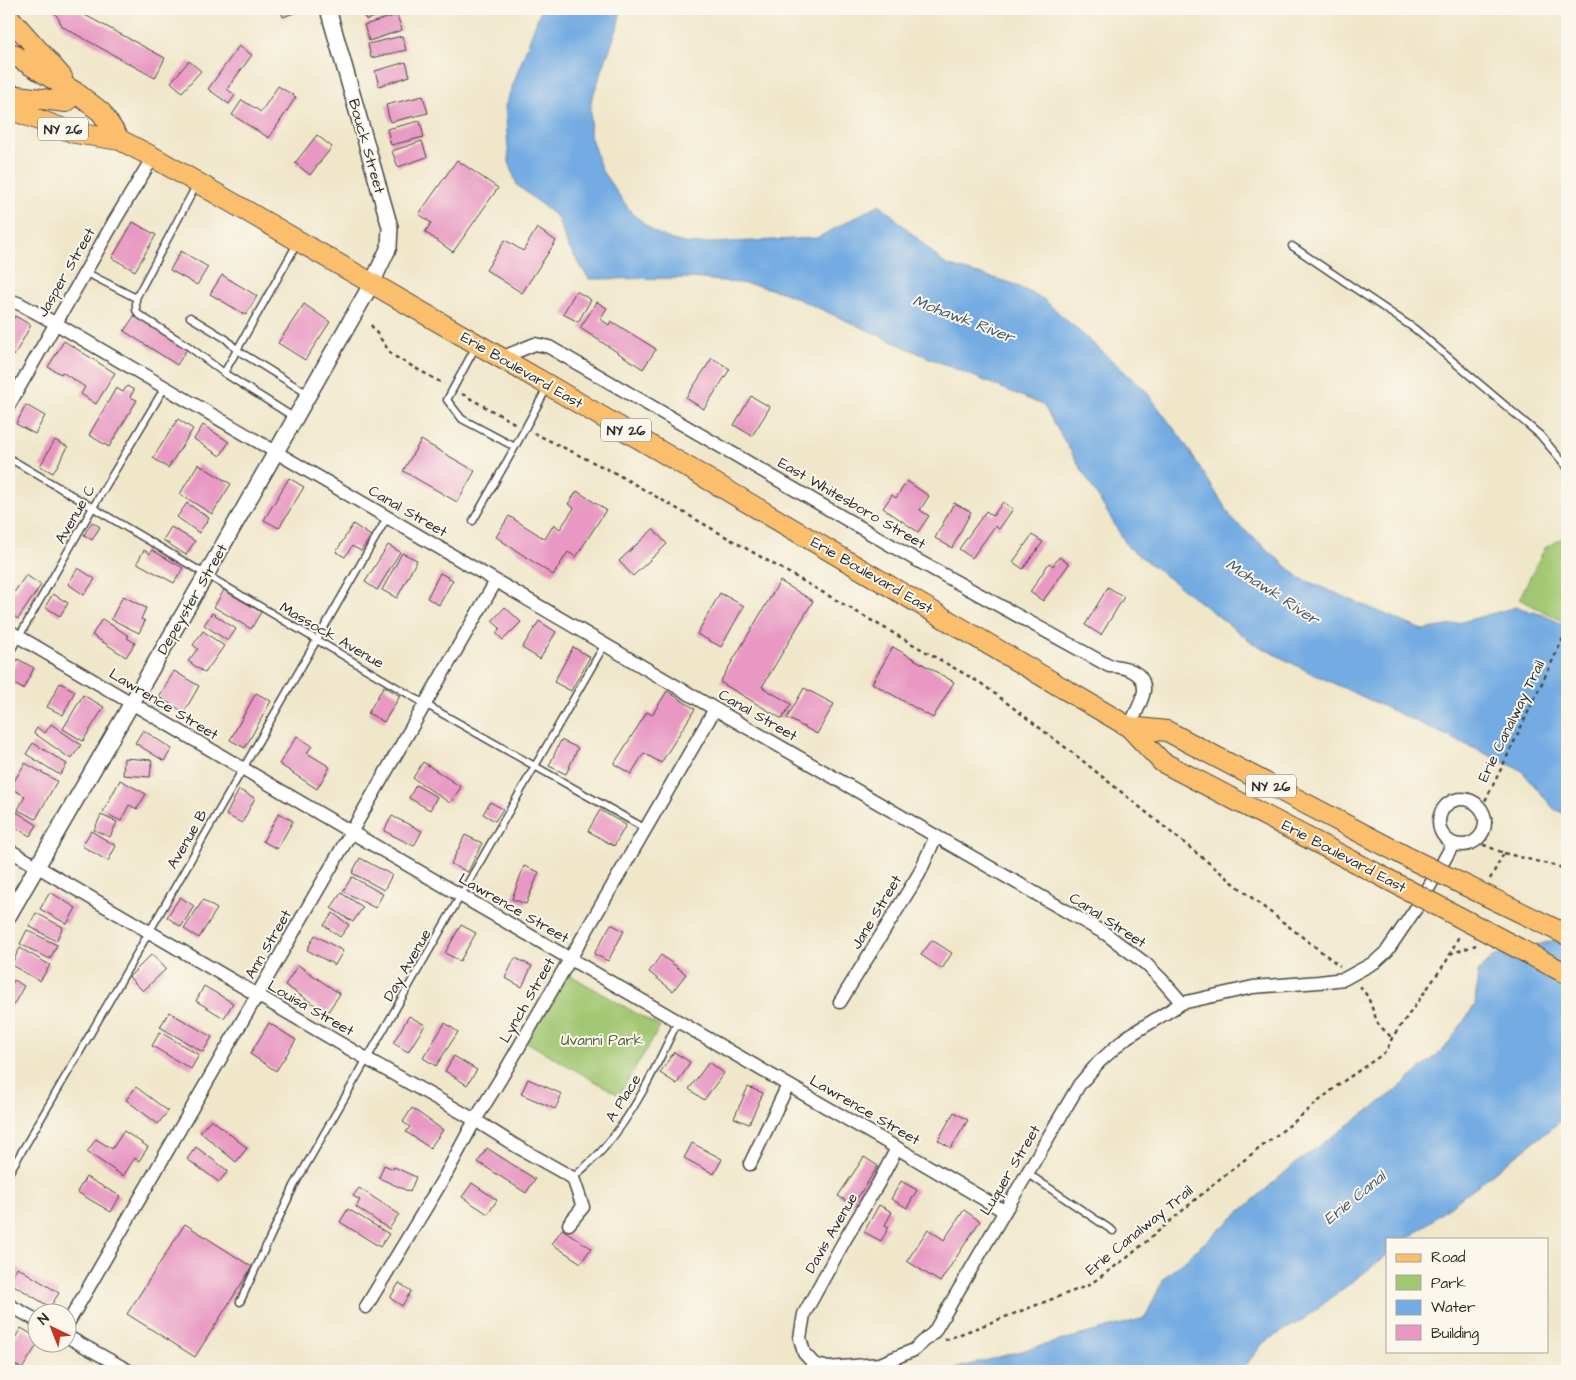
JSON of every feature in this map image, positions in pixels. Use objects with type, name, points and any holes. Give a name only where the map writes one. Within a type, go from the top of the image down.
[{"type":"main road","points":[[9,17],[75,92],[66,102],[9,95]]},
{"type":"main road","name":"Erie Boulevard East","points":[[9,52],[75,92],[101,112],[120,140]]},
{"type":"main road","name":"Erie Boulevard East","points":[[9,109],[75,133],[120,140],[153,157],[372,282],[476,345],[548,385],[1129,726],[1162,762],[1567,974]]},
{"type":"main road","name":"Erie Boulevard East","points":[[1129,726],[1168,731],[1409,858],[1567,934]]},
{"type":"street","name":"Bouck Street","points":[[328,9],[390,227],[389,247],[372,282]]},
{"type":"street","name":"Jasper Street","points":[[9,405],[153,157]]},
{"type":"street","name":"Depeyster Street","points":[[9,915],[206,575],[372,282]]},
{"type":"street","name":"Canal Street","points":[[9,300],[55,323],[714,709],[1106,934],[1146,964],[1182,1003]]},
{"type":"street","name":"East Whitesboro Street","points":[[501,358],[535,344],[550,347],[913,558],[1109,666],[1122,666],[1133,670],[1143,681],[1144,691],[1129,726]]},
{"type":"street","name":"Ann Street","points":[[78,1306],[496,581]]},
{"type":"street","name":"Lawrence Street","points":[[14,634],[1004,1211]]},
{"type":"street","name":"Lynch Street","points":[[366,1307],[445,1176],[475,1120],[646,829],[714,709]]},
{"type":"street","points":[[1460,799],[1475,803],[1480,809],[1484,815],[1485,822],[1480,836],[1468,844],[1460,845],[1453,844],[1446,839],[1439,826],[1439,818],[1446,805],[1460,799]]},
{"type":"street","name":"Jane Street","points":[[840,1002],[918,874],[936,836]]},
{"type":"street","points":[[1182,1003],[1253,986],[1319,982],[1344,978],[1374,962],[1388,951],[1424,898],[1453,844]]},
{"type":"street","name":"Louisa Street","points":[[9,850],[573,1178]]},
{"type":"street","name":"Luquer Street","points":[[880,1364],[914,1350],[934,1332],[1079,1085],[1098,1062],[1127,1037],[1182,1003]]},
{"type":"street","points":[[750,1164],[788,1085]]},
{"type":"street","name":"Davis Avenue","points":[[880,1364],[828,1368],[814,1364],[804,1353],[800,1338],[804,1314],[842,1243],[897,1148]]},
{"type":"street","points":[[569,1224],[583,1207],[573,1178]]},
{"type":"street","points":[[9,1305],[28,1315]]},
{"type":"street","points":[[78,1343],[129,1371]]},
{"type":"lane","points":[[198,183],[136,298],[136,310],[138,314],[188,346],[224,373],[296,418]]},
{"type":"lane","points":[[224,373],[299,240]]},
{"type":"lane","points":[[1292,246],[1415,329],[1540,436],[1567,467]]},
{"type":"lane","points":[[85,272],[136,298]]},
{"type":"lane","points":[[190,317],[226,339],[237,350],[309,395]]},
{"type":"lane","points":[[476,345],[447,400],[462,419],[515,447]]},
{"type":"lane","points":[[473,521],[548,385]]},
{"type":"lane","name":"Avenue C","points":[[9,654],[14,634],[165,387]]},
{"type":"lane","name":"Massock Avenue","points":[[9,458],[316,641],[646,829]]},
{"type":"lane","name":"Avenue B","points":[[9,1173],[105,1010],[387,518]]},
{"type":"lane","name":"Day Avenue","points":[[240,1302],[294,1186],[605,644]]},
{"type":"lane","name":"A Place","points":[[573,1178],[604,1149],[627,1118],[654,1071],[678,1021]]},
{"type":"lane","points":[[1026,1173],[1113,1232]]},
{"type":"path","points":[[371,325],[392,355],[525,429],[615,472],[982,684],[1078,757],[1257,902],[1351,975]]},
{"type":"path","name":"Erie Canalway Trail","points":[[1480,809],[1567,630]]},
{"type":"path","points":[[1480,809],[1493,818]]},
{"type":"path","points":[[1504,853],[1567,869]]},
{"type":"path","name":"Erie Canalway Trail","points":[[941,1343],[1089,1285],[1128,1257],[1222,1177],[1338,1085],[1386,1052],[1392,1038],[1378,1024],[1368,997],[1351,975]]},
{"type":"green space","points":[[1567,535],[1567,623],[1519,599],[1545,548]]},
{"type":"green space","name":"Uvanni Park","points":[[563,971],[660,1027],[619,1095],[523,1040]]},
{"type":"water","name":"Mohawk River","points":[[541,9],[621,9],[617,29],[591,101],[590,135],[602,171],[631,212],[654,232],[672,240],[689,244],[817,238],[880,204],[946,265],[1011,283],[1043,299],[1145,390],[1184,442],[1233,520],[1300,578],[1422,630],[1447,626],[1516,607],[1543,615],[1567,626],[1567,815],[1554,809],[1521,770],[1309,672],[1253,643],[1128,547],[1043,405],[927,357],[785,293],[756,285],[693,278],[589,279],[568,246],[557,217],[517,185],[509,162],[505,106]]},
{"type":"water","name":"Erie Canal","points":[[1567,937],[1567,1116],[1409,1238],[1386,1238],[1386,1256],[1304,1319],[1264,1342],[1241,1371],[947,1371],[1145,1318],[1164,1278],[1296,1163],[1393,1093],[1445,1048],[1475,1005],[1478,972],[1492,957]]},
{"type":"building","points":[[53,9],[91,9],[81,13],[165,58],[155,78],[63,27]]},
{"type":"building","points":[[280,9],[305,9],[283,17]]},
{"type":"building","points":[[362,9],[382,9],[384,14],[366,20]]},
{"type":"building","points":[[397,15],[402,30],[369,41],[364,25]]},
{"type":"building","points":[[402,36],[406,50],[371,58],[368,44]]},
{"type":"building","points":[[239,46],[252,55],[227,89],[235,95],[229,104],[208,89]]},
{"type":"building","points":[[189,61],[201,71],[182,92],[171,82]]},
{"type":"building","points":[[406,62],[410,76],[379,86],[375,71]]},
{"type":"building","points":[[278,86],[296,97],[269,138],[232,115],[242,100],[261,112]]},
{"type":"building","points":[[423,96],[428,113],[390,122],[386,105]]},
{"type":"building","points":[[420,121],[424,137],[391,145],[387,129]]},
{"type":"building","points":[[317,135],[332,147],[310,175],[295,163]]},
{"type":"building","points":[[422,141],[427,157],[398,167],[392,151]]},
{"type":"building","points":[[457,160],[498,188],[453,252],[425,232],[431,223],[419,214]]},
{"type":"building","points":[[133,222],[156,235],[135,271],[112,258]]},
{"type":"building","points":[[537,228],[556,241],[522,293],[486,270],[505,240],[523,251]]},
{"type":"building","points":[[181,251],[208,267],[197,285],[170,270]]},
{"type":"building","points":[[222,275],[257,296],[246,315],[210,294]]},
{"type":"building","points":[[576,291],[591,300],[578,322],[563,314]]},
{"type":"building","points":[[597,302],[607,308],[600,319],[609,325],[611,321],[656,349],[643,369],[580,328]]},
{"type":"building","points":[[304,304],[330,322],[305,360],[278,343]]},
{"type":"building","points":[[135,315],[187,349],[177,365],[124,331]]},
{"type":"building","points":[[15,316],[31,325],[14,356],[9,353],[9,326]]},
{"type":"building","points":[[64,341],[115,373],[96,404],[81,394],[85,387],[62,372],[61,374],[48,367]]},
{"type":"building","points":[[712,358],[730,369],[704,409],[686,398]]},
{"type":"building","points":[[127,386],[134,390],[130,397],[137,400],[109,447],[89,435],[116,388],[123,392]]},
{"type":"building","points":[[751,396],[770,407],[752,436],[734,425]]},
{"type":"building","points":[[26,405],[45,416],[35,434],[16,424]]},
{"type":"building","points":[[178,419],[193,429],[168,468],[153,458]]},
{"type":"building","points":[[203,425],[229,442],[220,456],[194,439]]},
{"type":"building","points":[[55,440],[68,447],[53,473],[40,466]]},
{"type":"building","points":[[421,440],[475,471],[457,502],[403,471]]},
{"type":"building","points":[[198,464],[231,484],[212,514],[180,494]]},
{"type":"building","points":[[289,478],[304,487],[279,528],[264,520]]},
{"type":"building","points":[[907,481],[929,496],[920,510],[929,516],[918,532],[883,508],[892,495],[896,498]]},
{"type":"building","points":[[577,491],[606,510],[576,557],[568,552],[553,575],[496,537],[509,516],[545,539],[554,524],[560,529],[574,508],[568,504]]},
{"type":"building","points":[[1003,502],[1013,509],[999,529],[995,526],[972,558],[959,549],[986,511],[993,516]]},
{"type":"building","points":[[187,503],[209,518],[199,533],[177,517]]},
{"type":"building","points":[[954,503],[971,512],[952,548],[935,538]]},
{"type":"building","points":[[92,522],[100,527],[92,540],[84,535]]},
{"type":"building","points":[[353,524],[371,536],[361,551],[352,546],[345,557],[336,552]]},
{"type":"building","points":[[171,527],[195,541],[186,555],[163,540]]},
{"type":"building","points":[[653,529],[667,544],[633,576],[619,561]]},
{"type":"building","points":[[1032,535],[1043,542],[1023,569],[1013,562]]},
{"type":"building","points":[[388,545],[400,552],[377,590],[365,582]]},
{"type":"building","points":[[144,550],[150,554],[152,550],[183,568],[174,583],[137,563]]},
{"type":"building","points":[[402,553],[417,560],[397,598],[382,590]]},
{"type":"building","points":[[1059,557],[1069,564],[1043,601],[1030,592],[1049,563],[1053,566]]},
{"type":"building","points":[[78,568],[95,579],[84,595],[68,584]]},
{"type":"building","points":[[440,573],[453,580],[439,605],[427,598]]},
{"type":"building","points":[[26,575],[41,585],[18,619],[9,613],[9,591],[13,594]]},
{"type":"building","points":[[780,581],[813,601],[762,687],[791,704],[782,719],[720,682]]},
{"type":"building","points":[[1108,587],[1124,597],[1101,635],[1085,625]]},
{"type":"building","points":[[224,590],[261,612],[251,629],[214,607]]},
{"type":"building","points":[[720,593],[744,606],[721,647],[697,634]]},
{"type":"building","points":[[53,594],[68,603],[60,616],[45,607]]},
{"type":"building","points":[[123,596],[146,608],[141,619],[145,621],[139,633],[111,619]]},
{"type":"building","points":[[505,607],[521,622],[503,640],[496,633],[500,628],[492,621]]},
{"type":"building","points":[[212,613],[236,629],[228,641],[204,625]]},
{"type":"building","points":[[102,619],[129,636],[127,638],[135,643],[126,657],[92,635]]},
{"type":"building","points":[[539,621],[556,632],[540,659],[522,648]]},
{"type":"building","points":[[203,631],[224,646],[205,673],[188,661],[198,649],[193,645]]},
{"type":"building","points":[[573,647],[590,657],[571,691],[554,682]]},
{"type":"building","points":[[893,647],[954,682],[933,718],[872,683]]},
{"type":"building","points":[[18,659],[34,668],[23,689],[9,681],[9,675]]},
{"type":"building","points":[[174,671],[199,686],[184,712],[159,697]]},
{"type":"building","points":[[60,683],[75,691],[63,715],[47,707]]},
{"type":"building","points":[[384,686],[400,696],[384,722],[368,713]]},
{"type":"building","points":[[804,688],[834,704],[817,734],[787,718]]},
{"type":"building","points":[[667,691],[695,709],[661,763],[644,753],[631,774],[614,764],[647,712],[652,715]]},
{"type":"building","points":[[256,693],[271,701],[245,748],[230,740]]},
{"type":"building","points":[[83,695],[104,707],[83,741],[63,729]]},
{"type":"building","points":[[51,724],[81,745],[71,759],[34,733],[37,728],[45,733]]},
{"type":"building","points":[[143,730],[172,749],[164,761],[135,743]]},
{"type":"building","points":[[297,736],[312,746],[307,753],[330,767],[317,789],[279,764]]},
{"type":"building","points":[[561,740],[578,748],[566,774],[549,766]]},
{"type":"building","points":[[33,743],[67,764],[60,775],[26,754]]},
{"type":"building","points":[[124,758],[152,760],[150,777],[123,775]]},
{"type":"building","points":[[423,762],[461,787],[450,803],[413,778]]},
{"type":"building","points":[[25,763],[57,781],[36,819],[18,810],[25,796],[10,788]]},
{"type":"building","points":[[120,780],[146,794],[137,809],[129,805],[121,821],[103,812]]},
{"type":"building","points":[[416,785],[437,797],[430,810],[409,798]]},
{"type":"building","points":[[239,790],[255,798],[242,823],[226,815]]},
{"type":"building","points":[[490,802],[503,809],[495,821],[483,814]]},
{"type":"building","points":[[9,807],[37,825],[30,836],[9,824]]},
{"type":"building","points":[[600,810],[626,825],[614,846],[588,831]]},
{"type":"building","points":[[279,813],[293,821],[277,849],[263,841]]},
{"type":"building","points":[[101,815],[117,822],[110,837],[94,830]]},
{"type":"building","points":[[392,816],[422,831],[414,846],[384,831]]},
{"type":"building","points":[[91,831],[116,846],[108,861],[82,846]]},
{"type":"building","points":[[465,835],[482,843],[468,872],[451,864]]},
{"type":"building","points":[[360,858],[392,875],[384,890],[352,873]]},
{"type":"building","points":[[524,866],[539,872],[526,904],[512,899]]},
{"type":"building","points":[[352,877],[383,894],[375,908],[343,891]]},
{"type":"building","points":[[50,892],[76,908],[67,924],[40,909]]},
{"type":"building","points":[[341,893],[363,907],[353,922],[331,908]]},
{"type":"building","points":[[180,897],[194,906],[181,927],[167,917]]},
{"type":"building","points":[[203,900],[217,909],[199,938],[184,929]]},
{"type":"building","points":[[36,913],[63,927],[56,941],[29,926]]},
{"type":"building","points":[[333,913],[349,925],[340,937],[324,925]]},
{"type":"building","points":[[611,924],[624,931],[608,961],[594,954]]},
{"type":"building","points":[[461,925],[476,933],[460,961],[445,953]]},
{"type":"building","points":[[27,930],[57,945],[50,959],[20,944]]},
{"type":"building","points":[[315,935],[343,951],[335,965],[307,950]]},
{"type":"building","points":[[932,940],[952,953],[942,969],[921,955]]},
{"type":"building","points":[[20,948],[50,965],[40,981],[11,965]]},
{"type":"building","points":[[152,954],[166,969],[143,991],[129,977]]},
{"type":"building","points":[[661,955],[686,974],[673,991],[649,972]]},
{"type":"building","points":[[515,958],[532,966],[522,987],[505,978]]},
{"type":"building","points":[[298,965],[340,994],[327,1013],[285,985]]},
{"type":"building","points":[[14,980],[24,986],[10,1011],[9,985],[11,986]]},
{"type":"building","points":[[204,986],[233,1003],[224,1018],[196,1001]]},
{"type":"building","points":[[169,1012],[212,1037],[203,1052],[160,1027]]},
{"type":"building","points":[[409,1016],[425,1025],[408,1052],[393,1043]]},
{"type":"building","points":[[269,1023],[296,1040],[276,1071],[250,1054]]},
{"type":"building","points":[[445,1023],[458,1032],[436,1066],[423,1058]]},
{"type":"building","points":[[160,1032],[199,1055],[191,1069],[152,1046]]},
{"type":"building","points":[[674,1052],[690,1062],[677,1084],[660,1073]]},
{"type":"building","points":[[454,1056],[477,1070],[467,1085],[445,1071]]},
{"type":"building","points":[[709,1062],[724,1073],[704,1100],[689,1089]]},
{"type":"building","points":[[528,1079],[562,1094],[555,1109],[521,1094]]},
{"type":"building","points":[[136,1087],[168,1111],[158,1124],[126,1100]]},
{"type":"building","points":[[748,1087],[763,1093],[749,1124],[734,1118]]},
{"type":"building","points":[[412,1108],[443,1130],[430,1148],[406,1132],[410,1127],[403,1122]]},
{"type":"building","points":[[954,1112],[968,1120],[951,1148],[938,1140]]},
{"type":"building","points":[[211,1119],[247,1148],[236,1162],[200,1132]]},
{"type":"building","points":[[124,1131],[148,1147],[139,1161],[135,1158],[123,1176],[87,1152],[96,1139],[112,1149]]},
{"type":"building","points":[[692,1143],[722,1159],[714,1174],[684,1158]]},
{"type":"building","points":[[196,1147],[228,1171],[219,1182],[187,1159]]},
{"type":"building","points":[[487,1148],[535,1179],[526,1193],[478,1162]]},
{"type":"building","points":[[864,1157],[878,1166],[853,1205],[838,1196]]},
{"type":"building","points":[[384,1165],[393,1169],[394,1167],[416,1177],[410,1192],[379,1178]]},
{"type":"building","points":[[86,1177],[120,1196],[111,1212],[77,1192]]},
{"type":"building","points":[[901,1181],[917,1190],[907,1208],[891,1199]]},
{"type":"building","points":[[472,1183],[497,1200],[488,1214],[462,1197]]},
{"type":"building","points":[[359,1188],[399,1214],[389,1229],[356,1207],[360,1200],[353,1196]]},
{"type":"building","points":[[879,1205],[892,1212],[885,1225],[889,1227],[881,1241],[864,1232]]},
{"type":"building","points":[[348,1209],[389,1234],[380,1247],[340,1222]]},
{"type":"building","points":[[964,1210],[980,1221],[940,1282],[907,1261],[928,1229],[944,1240]]},
{"type":"building","points":[[185,1224],[252,1267],[195,1357],[127,1314]]},
{"type":"building","points":[[562,1229],[591,1248],[581,1263],[552,1244]]},
{"type":"building","points":[[17,1267],[59,1293],[53,1302],[42,1302],[9,1282]]},
{"type":"building","points":[[399,1283],[411,1291],[402,1306],[390,1298]]},
{"type":"building","points":[[21,1328],[28,1332],[28,1352],[33,1352],[22,1369],[15,1365],[9,1371],[9,1348]]}]
